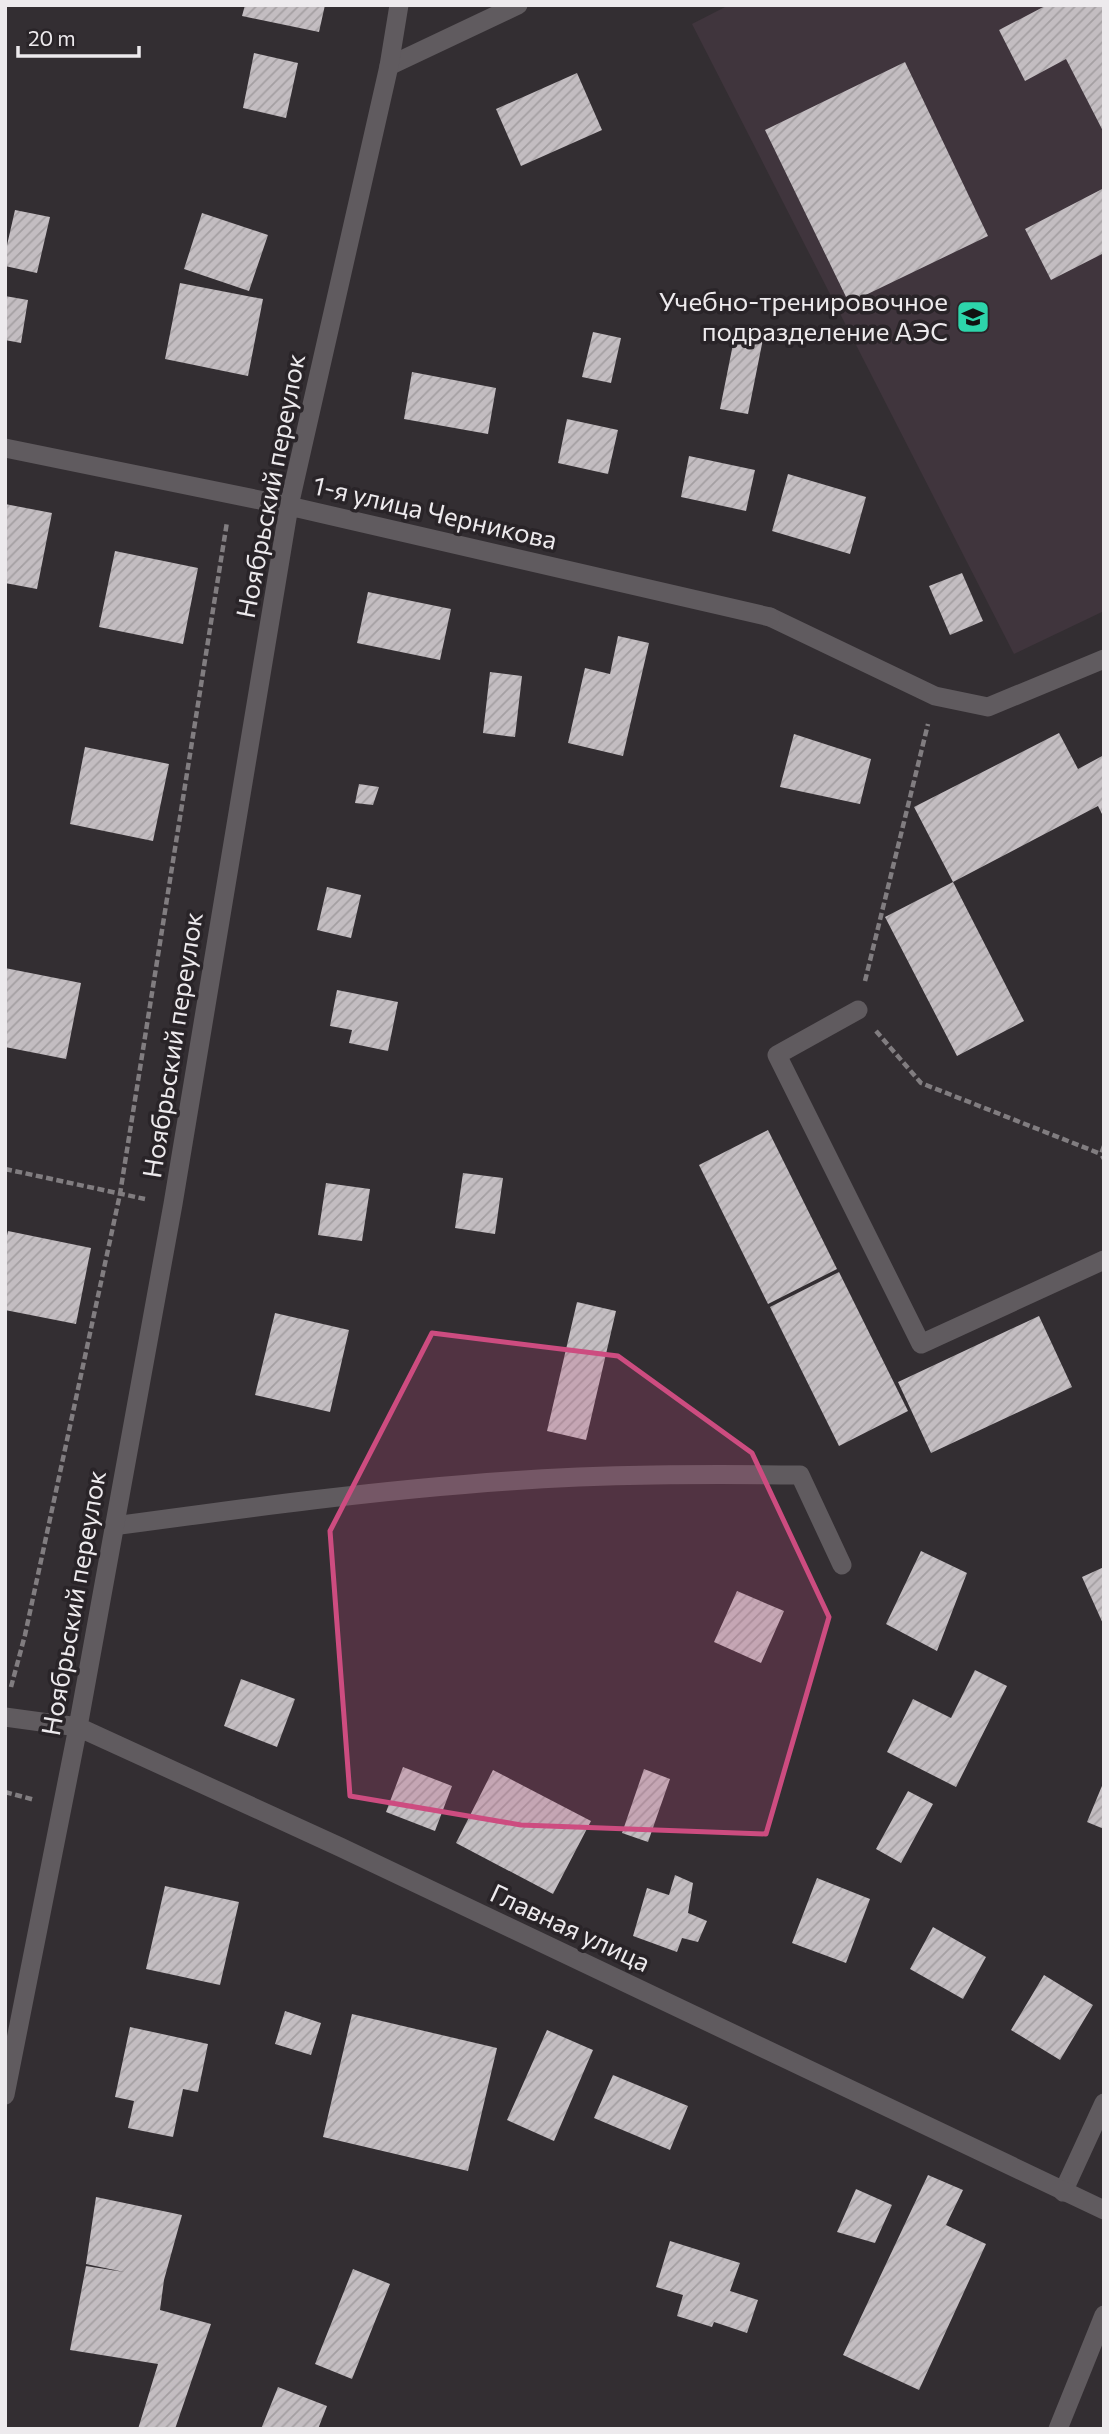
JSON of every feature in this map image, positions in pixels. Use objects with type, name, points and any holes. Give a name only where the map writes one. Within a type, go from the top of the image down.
[{"type":"street","name":"Ноябрьский переулок","points":[[5,2095],[78,1727],[173,1204],[289,506],[389,66],[399,5]]},
{"type":"street","points":[[389,66],[518,5]]},
{"type":"street","name":"1-я улица Черникова","points":[[5,447],[289,506],[770,617],[935,696],[988,706],[1104,659]]},
{"type":"street","points":[[858,1010],[777,1055],[921,1344],[1104,1260]]},
{"type":"street","points":[[114,1526],[346,1495],[510,1480],[689,1474],[800,1475],[842,1565]]},
{"type":"street","name":"Главная улица","points":[[5,1717],[78,1727],[340,1847],[1104,2210]]},
{"type":"street","points":[[1063,2192],[1104,2103]]},
{"type":"street","points":[[1058,2429],[1104,2315]]},
{"type":"path","points":[[8,1694],[25,1635],[120,1194],[232,494]]},
{"type":"path","points":[[935,696],[858,1010],[921,1083],[1102,1157],[1104,1146]]},
{"type":"path","points":[[5,1169],[173,1204]]},
{"type":"highlighted area","points":[[432,1333],[618,1356],[752,1453],[829,1617],[766,1834],[521,1825],[350,1796],[330,1531]]},
{"type":"shaded area","name":"Учебно-тренировочное подразделение АЭС","points":[[729,5],[1104,5],[1104,611],[1014,654],[692,24]]},
{"type":"building","points":[[245,5],[325,5],[319,32],[242,16]]},
{"type":"building","points":[[1047,5],[1104,5],[1104,133],[1066,59],[1025,81],[999,30]]},
{"type":"building","points":[[254,53],[298,63],[286,118],[243,108]]},
{"type":"building","points":[[905,62],[988,236],[849,303],[765,130]]},
{"type":"building","points":[[577,73],[602,130],[521,166],[496,109]]},
{"type":"building","points":[[1104,188],[1104,253],[1051,280],[1025,229]]},
{"type":"building","points":[[15,210],[50,217],[37,273],[5,266],[5,254]]},
{"type":"building","points":[[202,213],[268,235],[249,291],[184,269]]},
{"type":"building","points":[[180,283],[263,299],[248,376],[165,359]]},
{"type":"building","points":[[5,296],[28,300],[21,343],[5,340]]},
{"type":"building","points":[[593,332],[621,338],[611,383],[582,377]]},
{"type":"building","points":[[735,334],[763,339],[748,414],[720,409]]},
{"type":"building","points":[[412,372],[496,388],[488,434],[404,419]]},
{"type":"building","points":[[567,419],[618,430],[608,474],[558,463]]},
{"type":"building","points":[[689,456],[755,470],[746,511],[681,497]]},
{"type":"building","points":[[788,474],[866,497],[850,554],[772,531]]},
{"type":"building","points":[[5,504],[52,513],[37,589],[5,583]]},
{"type":"building","points":[[115,551],[198,568],[183,644],[99,627]]},
{"type":"building","points":[[962,573],[983,621],[950,635],[929,586]]},
{"type":"building","points":[[368,592],[451,609],[440,660],[357,643]]},
{"type":"building","points":[[618,636],[649,643],[623,756],[568,743],[585,668],[610,674]]},
{"type":"building","points":[[490,672],[522,676],[515,737],[483,733]]},
{"type":"building","points":[[1059,733],[1078,769],[1104,755],[1104,818],[1098,806],[953,882],[914,807]]},
{"type":"building","points":[[794,734],[871,759],[860,804],[780,787]]},
{"type":"building","points":[[85,747],[169,764],[153,841],[70,824]]},
{"type":"building","points":[[359,784],[379,787],[373,805],[355,803]]},
{"type":"building","points":[[953,882],[1024,1021],[957,1056],[885,917]]},
{"type":"building","points":[[327,887],[361,895],[351,938],[317,930]]},
{"type":"building","points":[[5,968],[81,983],[66,1059],[5,1047]]},
{"type":"building","points":[[337,990],[398,1002],[388,1051],[349,1043],[352,1030],[330,1026]]},
{"type":"building","points":[[768,1130],[837,1269],[768,1304],[699,1165]]},
{"type":"building","points":[[463,1173],[503,1178],[495,1234],[455,1228]]},
{"type":"building","points":[[326,1183],[370,1189],[362,1241],[318,1235]]},
{"type":"building","points":[[8,1231],[91,1248],[76,1324],[5,1310],[5,1245]]},
{"type":"building","points":[[839,1272],[908,1411],[839,1446],[770,1307]]},
{"type":"building","points":[[577,1302],[616,1311],[586,1440],[547,1431]]},
{"type":"building","points":[[275,1313],[349,1330],[330,1412],[255,1395]]},
{"type":"building","points":[[1039,1316],[1072,1387],[931,1453],[898,1382]]},
{"type":"building","points":[[921,1551],[967,1573],[937,1651],[886,1624]]},
{"type":"building","points":[[1104,1567],[1104,1626],[1082,1577]]},
{"type":"building","points":[[737,1591],[784,1611],[761,1663],[714,1642]]},
{"type":"building","points":[[975,1670],[1007,1686],[956,1787],[887,1752],[913,1699],[951,1718]]},
{"type":"building","points":[[241,1679],[295,1699],[277,1747],[224,1726]]},
{"type":"building","points":[[403,1767],[452,1786],[435,1831],[386,1812]]},
{"type":"building","points":[[644,1769],[670,1779],[648,1842],[622,1833]]},
{"type":"building","points":[[493,1770],[591,1821],[553,1894],[456,1843]]},
{"type":"building","points":[[1104,1781],[1104,1829],[1087,1822]]},
{"type":"building","points":[[908,1791],[933,1804],[901,1863],[876,1849]]},
{"type":"building","points":[[675,1875],[693,1883],[688,1913],[707,1921],[698,1942],[682,1938],[677,1952],[633,1936],[647,1888],[669,1895]]},
{"type":"building","points":[[817,1878],[870,1899],[846,1963],[792,1943]]},
{"type":"building","points":[[165,1886],[239,1902],[220,1985],[146,1969]]},
{"type":"building","points":[[933,1927],[986,1957],[963,1999],[910,1969]]},
{"type":"building","points":[[1044,1975],[1093,2005],[1060,2060],[1011,2030]]},
{"type":"building","points":[[285,2011],[321,2023],[311,2055],[275,2044]]},
{"type":"building","points":[[352,2014],[497,2048],[468,2171],[323,2137]]},
{"type":"building","points":[[130,2027],[208,2044],[198,2092],[183,2089],[173,2137],[128,2128],[134,2101],[115,2097]]},
{"type":"building","points":[[547,2030],[593,2050],[554,2141],[507,2120]]},
{"type":"building","points":[[613,2075],[688,2106],[670,2150],[594,2118]]},
{"type":"building","points":[[928,2175],[963,2190],[946,2225],[986,2244],[919,2390],[843,2355]]},
{"type":"building","points":[[856,2189],[892,2205],[875,2243],[837,2232]]},
{"type":"building","points":[[96,2197],[182,2215],[164,2280],[160,2310],[211,2324],[175,2429],[138,2429],[158,2364],[70,2350],[86,2266],[124,2272],[86,2264]]},
{"type":"building","points":[[670,2241],[740,2263],[730,2291],[758,2300],[747,2333],[714,2322],[712,2327],[677,2316],[683,2295],[656,2287]]},
{"type":"building","points":[[353,2269],[390,2284],[352,2379],[315,2364]]},
{"type":"building","points":[[278,2387],[327,2406],[318,2429],[261,2429]]},
{"type":"place","name":"Учебно-тренировочное подразделение АЭС","points":[[973,317]]}]
